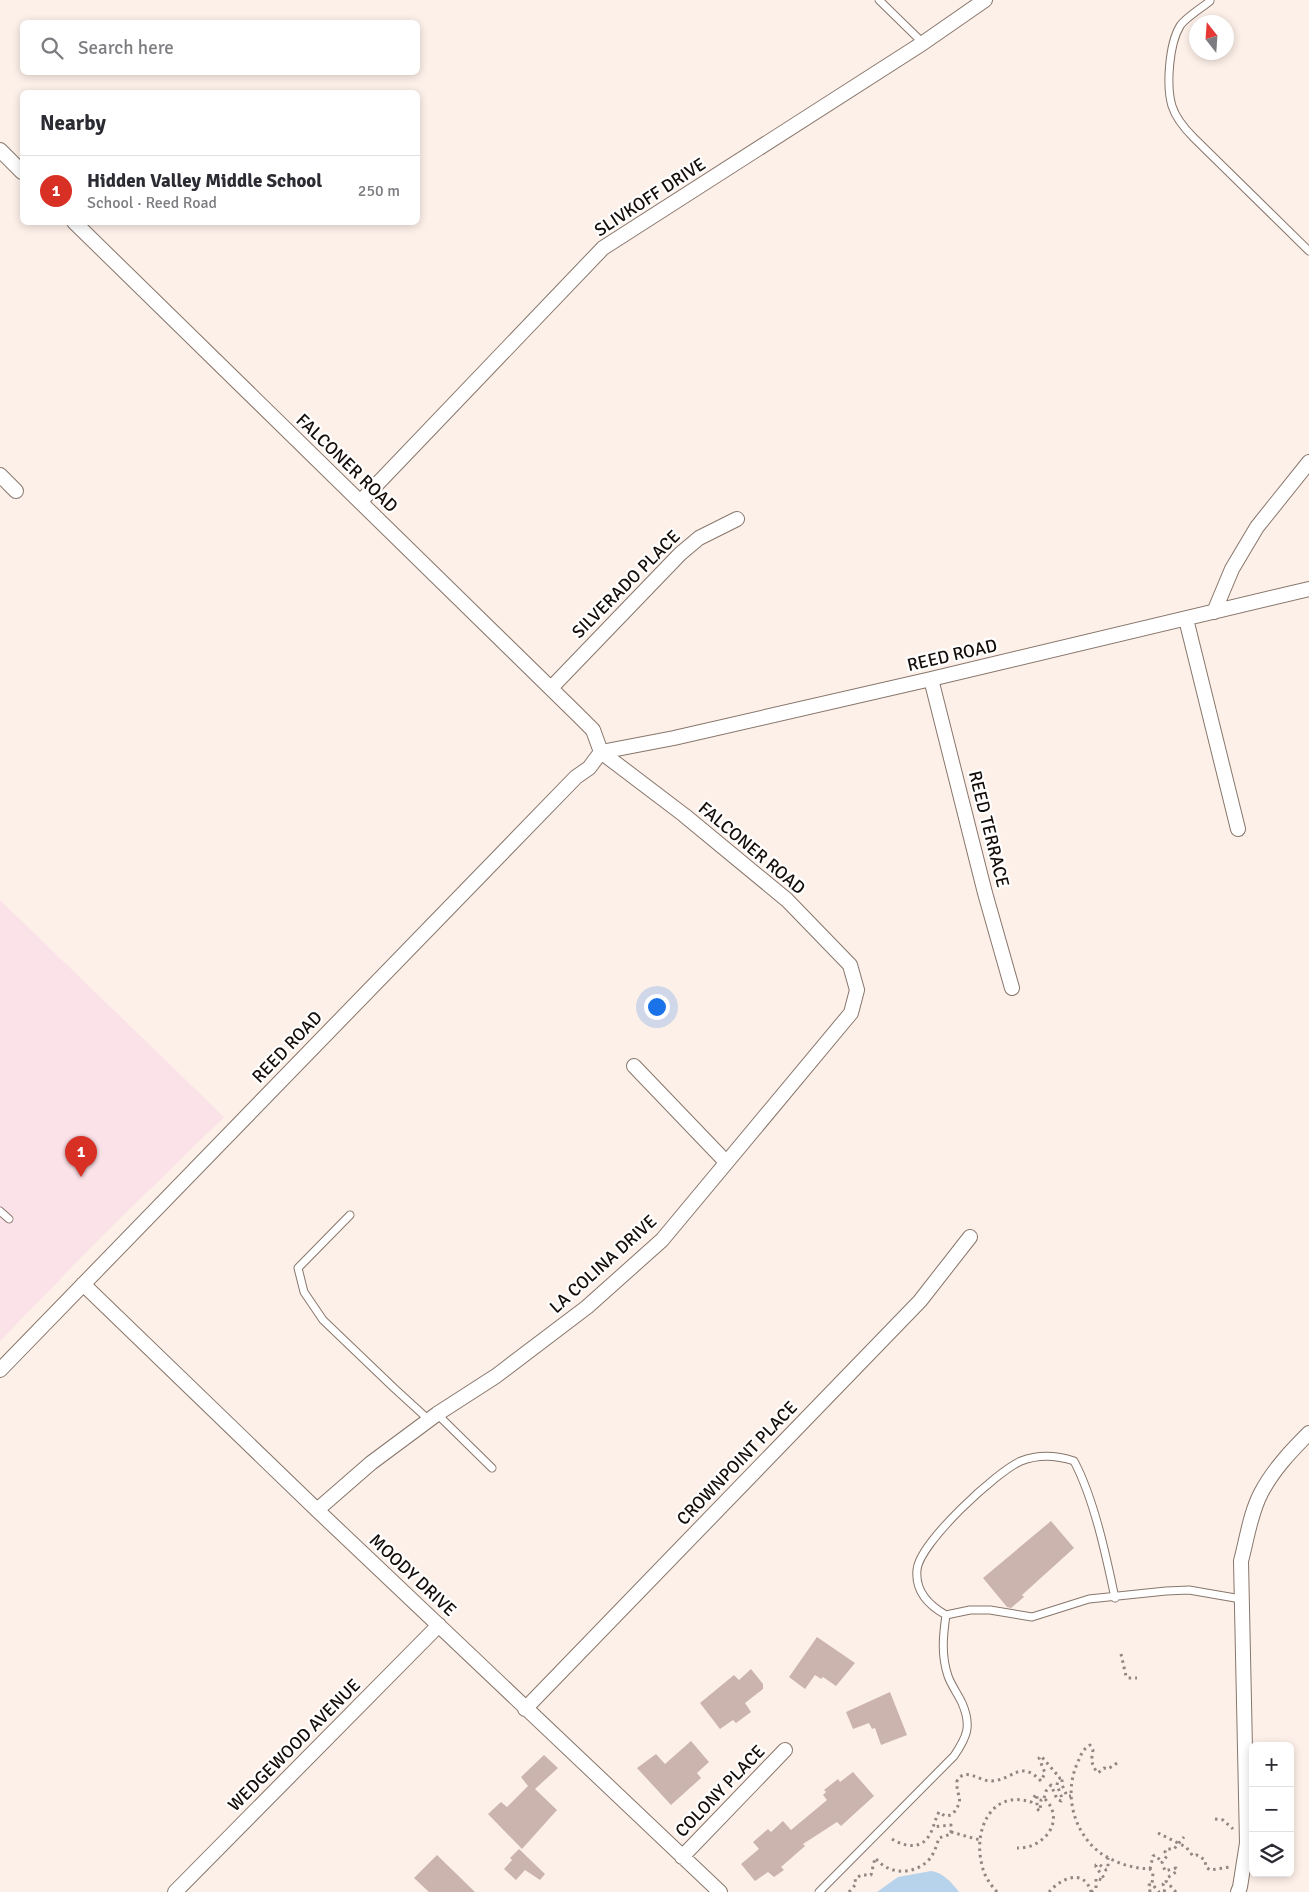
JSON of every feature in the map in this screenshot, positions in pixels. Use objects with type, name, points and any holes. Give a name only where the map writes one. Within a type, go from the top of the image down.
[{"type":"street","name":"SLIVKOFF DRIVE","points":[[360,502],[603,248],[923,43],[986,0]]},
{"type":"street","points":[[0,150],[20,170]]},
{"type":"street","name":"FALCONER ROAD","points":[[77,225],[593,730],[601,752],[684,815],[787,900],[850,965],[857,990]]},
{"type":"street","points":[[1214,612],[1232,569],[1257,527],[1309,462]]},
{"type":"street","points":[[0,475],[16,491]]},
{"type":"street","name":"SILVERADO PLACE","points":[[551,688],[680,554],[699,538],[737,519]]},
{"type":"street","name":"REED ROAD","points":[[0,1370],[576,777],[589,768],[601,752],[674,738],[931,679],[1309,589]]},
{"type":"street","points":[[1186,619],[1238,829]]},
{"type":"street","name":"REED TERRACE","points":[[931,679],[1012,988]]},
{"type":"street","name":"LA COLINA DRIVE","points":[[317,1510],[372,1463],[433,1417],[496,1376],[587,1307],[662,1240],[851,1013],[857,990]]},
{"type":"street","points":[[634,1066],[726,1162]]},
{"type":"street","name":"CROWNPOINT PLACE","points":[[525,1709],[920,1301],[970,1237]]},
{"type":"street","name":"MOODY DRIVE","points":[[83,1284],[525,1709],[720,1892]]},
{"type":"street","points":[[1238,1892],[1247,1843],[1241,1561],[1250,1523],[1260,1494],[1276,1470],[1309,1433]]},
{"type":"street","name":"WEDGEWOOD AVENUE","points":[[175,1892],[439,1625]]},
{"type":"street","name":"COLONY PLACE","points":[[682,1857],[784,1750]]},
{"type":"lane","points":[[879,0],[923,43]]},
{"type":"lane","points":[[1210,1],[1181,25],[1174,43],[1168,71],[1172,106],[1181,124],[1194,138],[1309,251]]},
{"type":"lane","points":[[0,1211],[9,1219]]},
{"type":"lane","points":[[350,1215],[298,1268],[304,1292],[323,1320],[394,1388],[433,1417],[492,1468]]},
{"type":"lane","points":[[1115,1598],[1105,1552],[1082,1476],[1074,1461],[1058,1456],[1047,1456],[1020,1462],[1004,1471],[957,1513],[929,1543],[917,1568],[918,1585],[923,1597],[935,1609],[946,1615],[980,1610],[1032,1617],[1089,1599],[1115,1598],[1158,1591],[1189,1590],[1241,1599]]},
{"type":"lane","points":[[819,1892],[954,1756],[965,1740],[968,1724],[963,1704],[948,1677],[945,1661],[942,1640],[946,1615]]},
{"type":"path","points":[[1121,1654],[1126,1676],[1128,1678],[1137,1678]]},
{"type":"path","points":[[1117,1763],[1108,1770],[1104,1768],[1098,1773],[1092,1764],[1093,1750],[1090,1745],[1083,1749],[1073,1775],[1071,1796],[1073,1811],[1083,1835],[1108,1858],[1140,1868],[1150,1869]]},
{"type":"path","points":[[892,1839],[904,1845],[915,1846],[929,1836],[939,1812],[945,1816],[952,1815],[959,1806],[957,1781],[966,1774],[994,1781],[1016,1772],[1026,1771],[1036,1775],[1041,1781],[1045,1773],[1039,1758],[1041,1756],[1060,1778],[1062,1777],[1062,1785],[1067,1796],[1071,1796]]},
{"type":"path","points":[[997,1892],[984,1872],[980,1856],[980,1840],[985,1821],[999,1804],[1017,1799],[1031,1802],[1036,1794],[1037,1809],[1040,1811],[1041,1800],[1051,1785],[1057,1799],[1061,1801],[1062,1798],[1057,1785],[1060,1778]]},
{"type":"path","points":[[1017,1848],[1035,1845],[1050,1832],[1053,1823],[1052,1813],[1049,1803],[1044,1798]]},
{"type":"path","points":[[849,1892],[856,1884],[855,1879],[871,1875],[874,1858],[888,1868],[902,1871],[924,1864],[930,1858],[939,1838],[951,1834],[951,1825],[933,1827]]},
{"type":"path","points":[[951,1832],[980,1840]]},
{"type":"path","points":[[1158,1833],[1180,1844],[1193,1856],[1197,1855],[1204,1860],[1206,1867],[1210,1870],[1243,1867]]},
{"type":"path","points":[[1162,1862],[1167,1856],[1166,1849],[1174,1849],[1184,1837]]},
{"type":"path","points":[[1150,1892],[1149,1885],[1152,1884],[1153,1873],[1150,1869],[1153,1856],[1155,1855],[1162,1862],[1165,1871],[1176,1868],[1176,1872],[1167,1878],[1163,1884],[1166,1889],[1164,1892],[1159,1892],[1152,1884]]},
{"type":"path","points":[[1049,1892],[1059,1882],[1072,1877],[1083,1880],[1091,1892],[1096,1888],[1096,1878],[1102,1880],[1104,1878],[1096,1865],[1099,1864],[1106,1870],[1108,1869],[1108,1858]]},
{"type":"path","points":[[1166,1881],[1176,1892]]},
{"type":"shaded area","points":[[0,900],[224,1117],[102,1236],[0,1341]]},
{"type":"water","points":[[931,1871],[944,1876],[959,1892],[877,1892],[898,1877]]},
{"type":"building","points":[[1051,1521],[1074,1548],[1022,1595],[1024,1597],[1011,1608],[1007,1607],[983,1578]]},
{"type":"building","points":[[817,1637],[855,1663],[836,1686],[823,1677],[821,1679],[815,1675],[805,1689],[789,1677]]},
{"type":"building","points":[[751,1669],[763,1684],[763,1689],[745,1703],[751,1712],[736,1723],[733,1720],[720,1729],[700,1703],[734,1675],[739,1680]]},
{"type":"building","points":[[890,1692],[907,1735],[881,1745],[875,1728],[872,1729],[869,1723],[853,1729],[846,1712]]},
{"type":"building","points":[[691,1741],[709,1762],[697,1773],[701,1778],[671,1805],[637,1768],[656,1754],[665,1764]]},
{"type":"building","points":[[544,1755],[558,1768],[535,1789],[557,1810],[522,1849],[488,1814],[501,1802],[507,1807],[528,1786],[521,1777]]},
{"type":"building","points":[[853,1772],[874,1796],[841,1826],[837,1822],[803,1844],[805,1846],[781,1867],[784,1870],[774,1877],[768,1872],[755,1881],[741,1864],[759,1849],[753,1842],[768,1829],[771,1832],[783,1821],[791,1830],[827,1800],[823,1795],[826,1792],[824,1790],[838,1779],[840,1782]]},
{"type":"building","points":[[519,1849],[545,1874],[540,1880],[525,1870],[516,1880],[504,1869],[512,1860],[510,1858]]},
{"type":"building","points":[[437,1855],[475,1892],[429,1892],[414,1878]]},
{"type":"place","name":"Hidden Valley Middle School","points":[[81,1177]]}]
